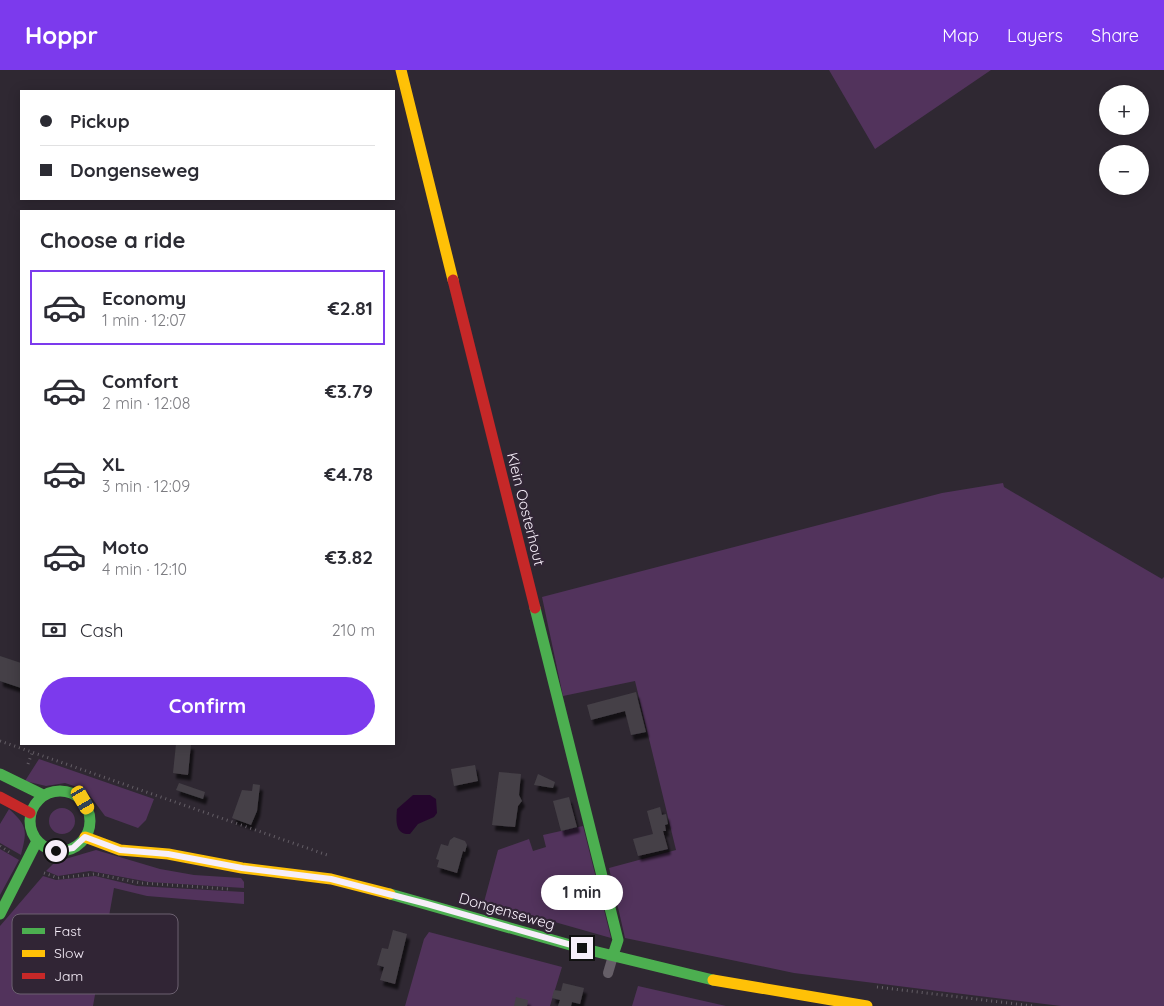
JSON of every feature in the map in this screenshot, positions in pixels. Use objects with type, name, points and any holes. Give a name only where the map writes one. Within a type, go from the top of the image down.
[{"type":"main road","name":"Klein Oosterhout","points":[[401,70],[618,940],[613,955]]},
{"type":"main road","points":[[0,774],[43,795]]},
{"type":"main road","points":[[64,790],[83,800],[94,822],[85,837],[73,848],[56,851],[37,841],[29,823],[30,813],[37,800],[43,795],[53,791],[64,790]]},
{"type":"main road","points":[[0,797],[30,813]]},
{"type":"main road","name":"Dongenseweg","points":[[85,837],[120,850],[168,854],[242,868],[331,879],[613,955],[729,984],[868,1006]]},
{"type":"main road","points":[[15,892],[25,862],[37,841]]},
{"type":"main road","name":"Dongenseweg","points":[[145,841],[168,854]]},
{"type":"main road","points":[[0,914],[15,892],[56,851]]},
{"type":"lane","points":[[608,973],[613,955]]},
{"type":"path","points":[[0,741],[339,859]]},
{"type":"path","points":[[0,846],[25,862]]},
{"type":"path","points":[[42,867],[58,878],[95,874],[141,883],[229,889]]},
{"type":"shaded area","points":[[829,70],[991,70],[875,149]]},
{"type":"shaded area","points":[[1003,483],[1004,487],[1162,579],[1164,577],[1164,1006],[1061,1006],[794,973],[625,938],[609,868],[676,850],[635,681],[563,696],[542,597],[942,493]]},
{"type":"shaded area","points":[[39,759],[154,799],[146,820],[138,828],[105,816],[88,793],[65,783],[46,786],[25,781]]},
{"type":"shaded area","points":[[413,795],[430,795],[436,799],[437,813],[434,817],[418,824],[410,834],[405,834],[399,830],[397,809]]},
{"type":"shaded area","points":[[62,808],[71,812],[75,821],[71,830],[62,834],[53,830],[49,821],[53,812]]},
{"type":"shaded area","points":[[9,809],[23,825],[25,834],[21,855],[0,843],[0,824]]},
{"type":"shaded area","points":[[583,826],[611,938],[484,902],[498,850],[529,839],[533,851],[546,847],[543,835]]},
{"type":"shaded area","points":[[0,849],[19,860],[0,895]]},
{"type":"shaded area","points":[[96,850],[160,869],[194,875],[241,878],[244,882],[244,888],[149,882],[90,871],[58,876],[46,871],[55,862]]},
{"type":"shaded area","points":[[43,876],[56,880],[95,876],[137,886],[244,892],[244,904],[147,896],[114,888],[109,914],[12,914],[12,994],[95,994],[93,1006],[0,1006],[0,926]]},
{"type":"shaded area","points":[[429,932],[562,967],[550,1006],[405,1006],[424,939]]},
{"type":"shaded area","points":[[638,986],[726,1006],[632,1006]]},
{"type":"building","points":[[0,656],[20,663],[20,688],[0,681]]},
{"type":"building","points":[[636,692],[646,732],[631,735],[625,711],[591,720],[587,705]]},
{"type":"building","points":[[176,745],[191,745],[188,775],[173,773]]},
{"type":"building","points":[[475,765],[478,781],[454,786],[451,769]]},
{"type":"building","points":[[499,772],[521,774],[519,795],[522,801],[518,806],[515,827],[492,825]]},
{"type":"building","points":[[538,774],[555,782],[553,788],[534,785]]},
{"type":"building","points":[[179,783],[205,792],[203,799],[176,790]]},
{"type":"building","points":[[253,784],[260,785],[257,811],[251,825],[232,818],[242,790],[252,791]]},
{"type":"building","points":[[569,797],[577,827],[561,831],[553,801]]},
{"type":"building","points":[[660,807],[662,815],[666,814],[668,824],[665,825],[666,831],[663,831],[668,849],[638,856],[633,839],[653,834],[647,811]]},
{"type":"building","points":[[454,837],[465,841],[467,845],[465,852],[463,851],[457,873],[437,867],[439,860],[436,859],[441,844],[448,846],[450,840]]},
{"type":"building","points":[[393,930],[407,934],[395,984],[380,980],[384,967],[377,965],[382,948],[388,949]]},
{"type":"building","points":[[563,983],[584,988],[580,1004],[572,1002],[571,1006],[558,1006],[560,1000],[552,998],[554,990],[561,991]]},
{"type":"building","points":[[516,997],[528,1000],[527,1006],[514,1006]]},
{"type":"traffic: fast","points":[[535,608],[618,940],[613,955]]},
{"type":"traffic: fast","points":[[0,774],[43,795]]},
{"type":"traffic: fast","points":[[54,791],[66,791],[77,796],[85,804],[90,815],[90,821],[88,833],[77,846],[66,851],[54,851],[43,846],[35,838],[30,827],[30,815],[35,804],[43,796],[54,791]]},
{"type":"traffic: fast","points":[[0,914],[37,841]]},
{"type":"traffic: fast","points":[[390,894],[581,948],[713,980]]},
{"type":"traffic: slow","points":[[401,70],[453,280]]},
{"type":"traffic: slow","points":[[85,837],[120,850],[168,854],[242,868],[331,879],[390,894]]},
{"type":"traffic: slow","points":[[713,980],[867,1006]]},
{"type":"traffic: jam","points":[[453,280],[535,608]]},
{"type":"traffic: jam","points":[[0,797],[30,813]]},
{"type":"route","points":[[56,851],[73,848],[85,837],[120,850],[168,854],[242,868],[331,879],[582,948]]}]
